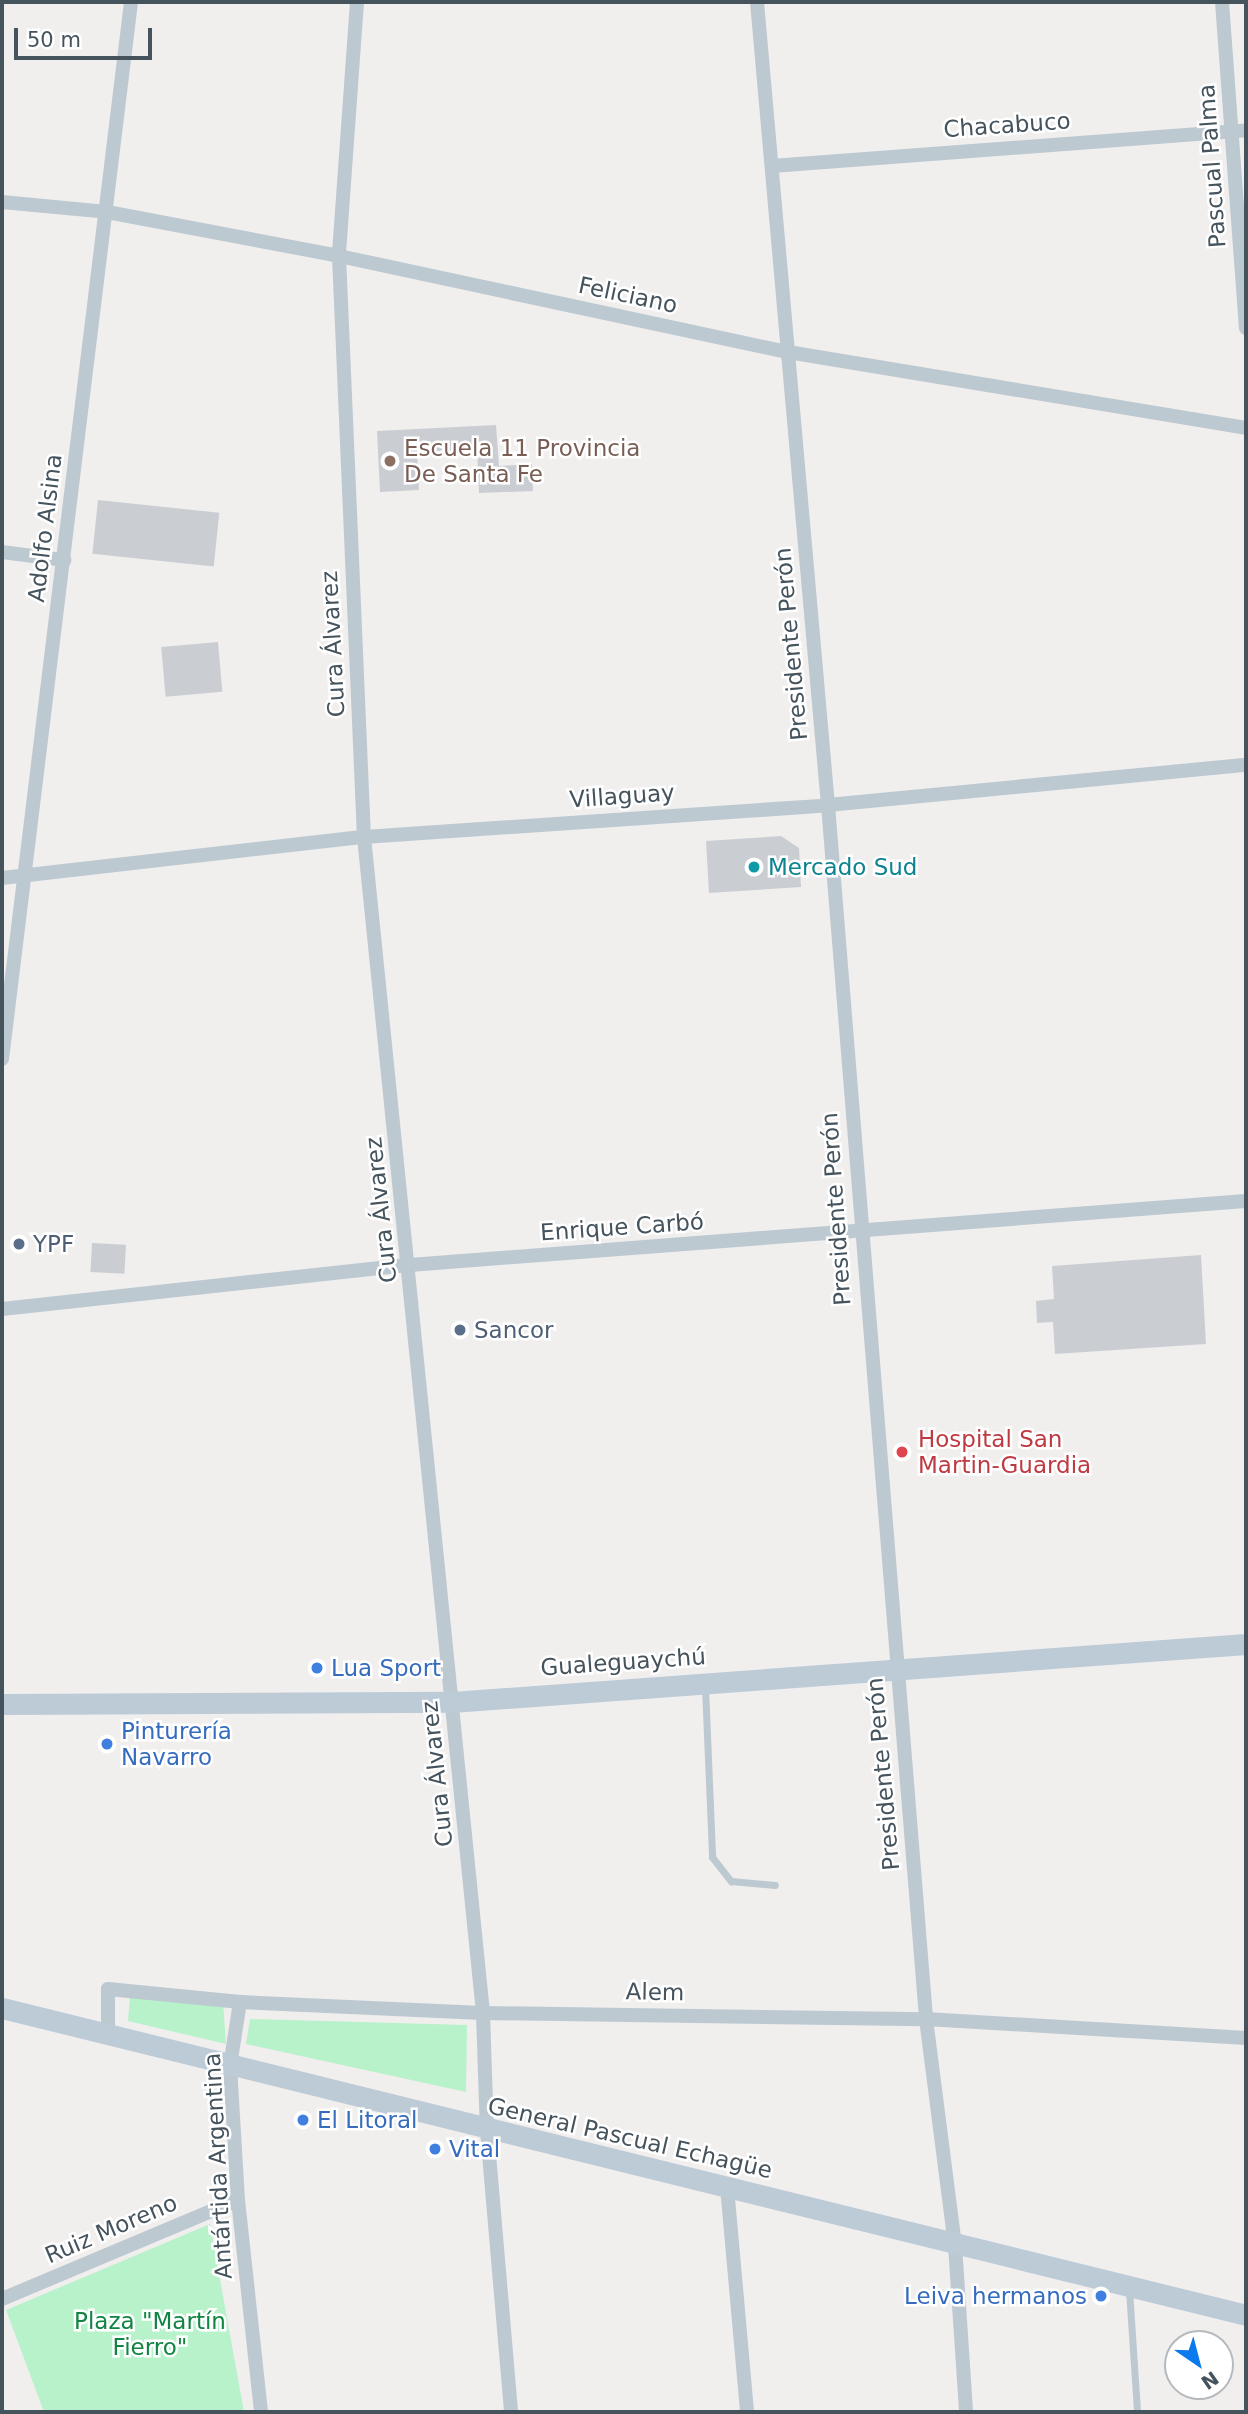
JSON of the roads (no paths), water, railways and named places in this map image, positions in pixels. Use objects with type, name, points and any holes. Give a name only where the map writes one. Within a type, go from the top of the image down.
[{"type":"street","name":"Adolfo Alsina","points":[[2,1059],[131,2]]},
{"type":"street","name":"Cura Álvarez","points":[[357,2],[339,256],[364,837],[410,1265],[483,2012],[487,2131],[511,2412]]},
{"type":"street","name":"Presidente Perón","points":[[757,2],[828,805],[860,1232],[926,2019],[955,2245],[966,2412]]},
{"type":"street","name":"Pascual Palma","points":[[1222,2],[1240,130],[1246,328]]},
{"type":"street","name":"Chacabuco","points":[[772,166],[1240,130]]},
{"type":"street","name":"Feliciano","points":[[2,202],[107,212],[339,256],[788,352],[1246,429]]},
{"type":"street","points":[[2,552],[64,560]]},
{"type":"street","name":"Villaguay","points":[[2,878],[364,837],[828,805],[1246,765]]},
{"type":"street","name":"Enrique Carbó","points":[[2,1309],[410,1265],[1246,1201]]},
{"type":"street","name":"Gualeguaychú","points":[[2,1704],[452,1702],[1246,1644]]},
{"type":"street","name":"Alem","points":[[108,2035],[108,1989],[240,2002],[483,2012],[926,2019],[1246,2038]]},
{"type":"street","name":"Antártida Argentina","points":[[240,2002],[230,2066],[238,2200],[261,2412]]},
{"type":"street","name":"General Pascual Echagüe","points":[[2,2008],[487,2131],[727,2187],[1129,2289],[1246,2315]]},
{"type":"street","points":[[727,2187],[747,2412]]},
{"type":"street","name":"Ruiz Moreno","points":[[2,2299],[238,2200]]},
{"type":"lane","points":[[704,1682],[712,1857],[731,1881],[775,1885]]},
{"type":"lane","points":[[1129,2289],[1137,2412]]},
{"type":"place","name":"Escuela 11 Provincia De Santa Fe","points":[[390,461]]},
{"type":"place","name":"Mercado Sud","points":[[754,867]]},
{"type":"place","name":"YPF","points":[[19,1244]]},
{"type":"place","name":"Sancor","points":[[460,1330]]},
{"type":"place","name":"Hospital San Martin-Guardia","points":[[902,1452]]},
{"type":"place","name":"Lua Sport","points":[[317,1668]]},
{"type":"place","name":"Pinturería Navarro","points":[[107,1744]]},
{"type":"place","name":"El Litoral","points":[[303,2120]]},
{"type":"place","name":"Vital","points":[[435,2149]]},
{"type":"place","name":"Leiva hermanos","points":[[1101,2296]]},
{"type":"park label","name":"Plaza \"Martín Fierro\"","points":[[150,2334]]}]
